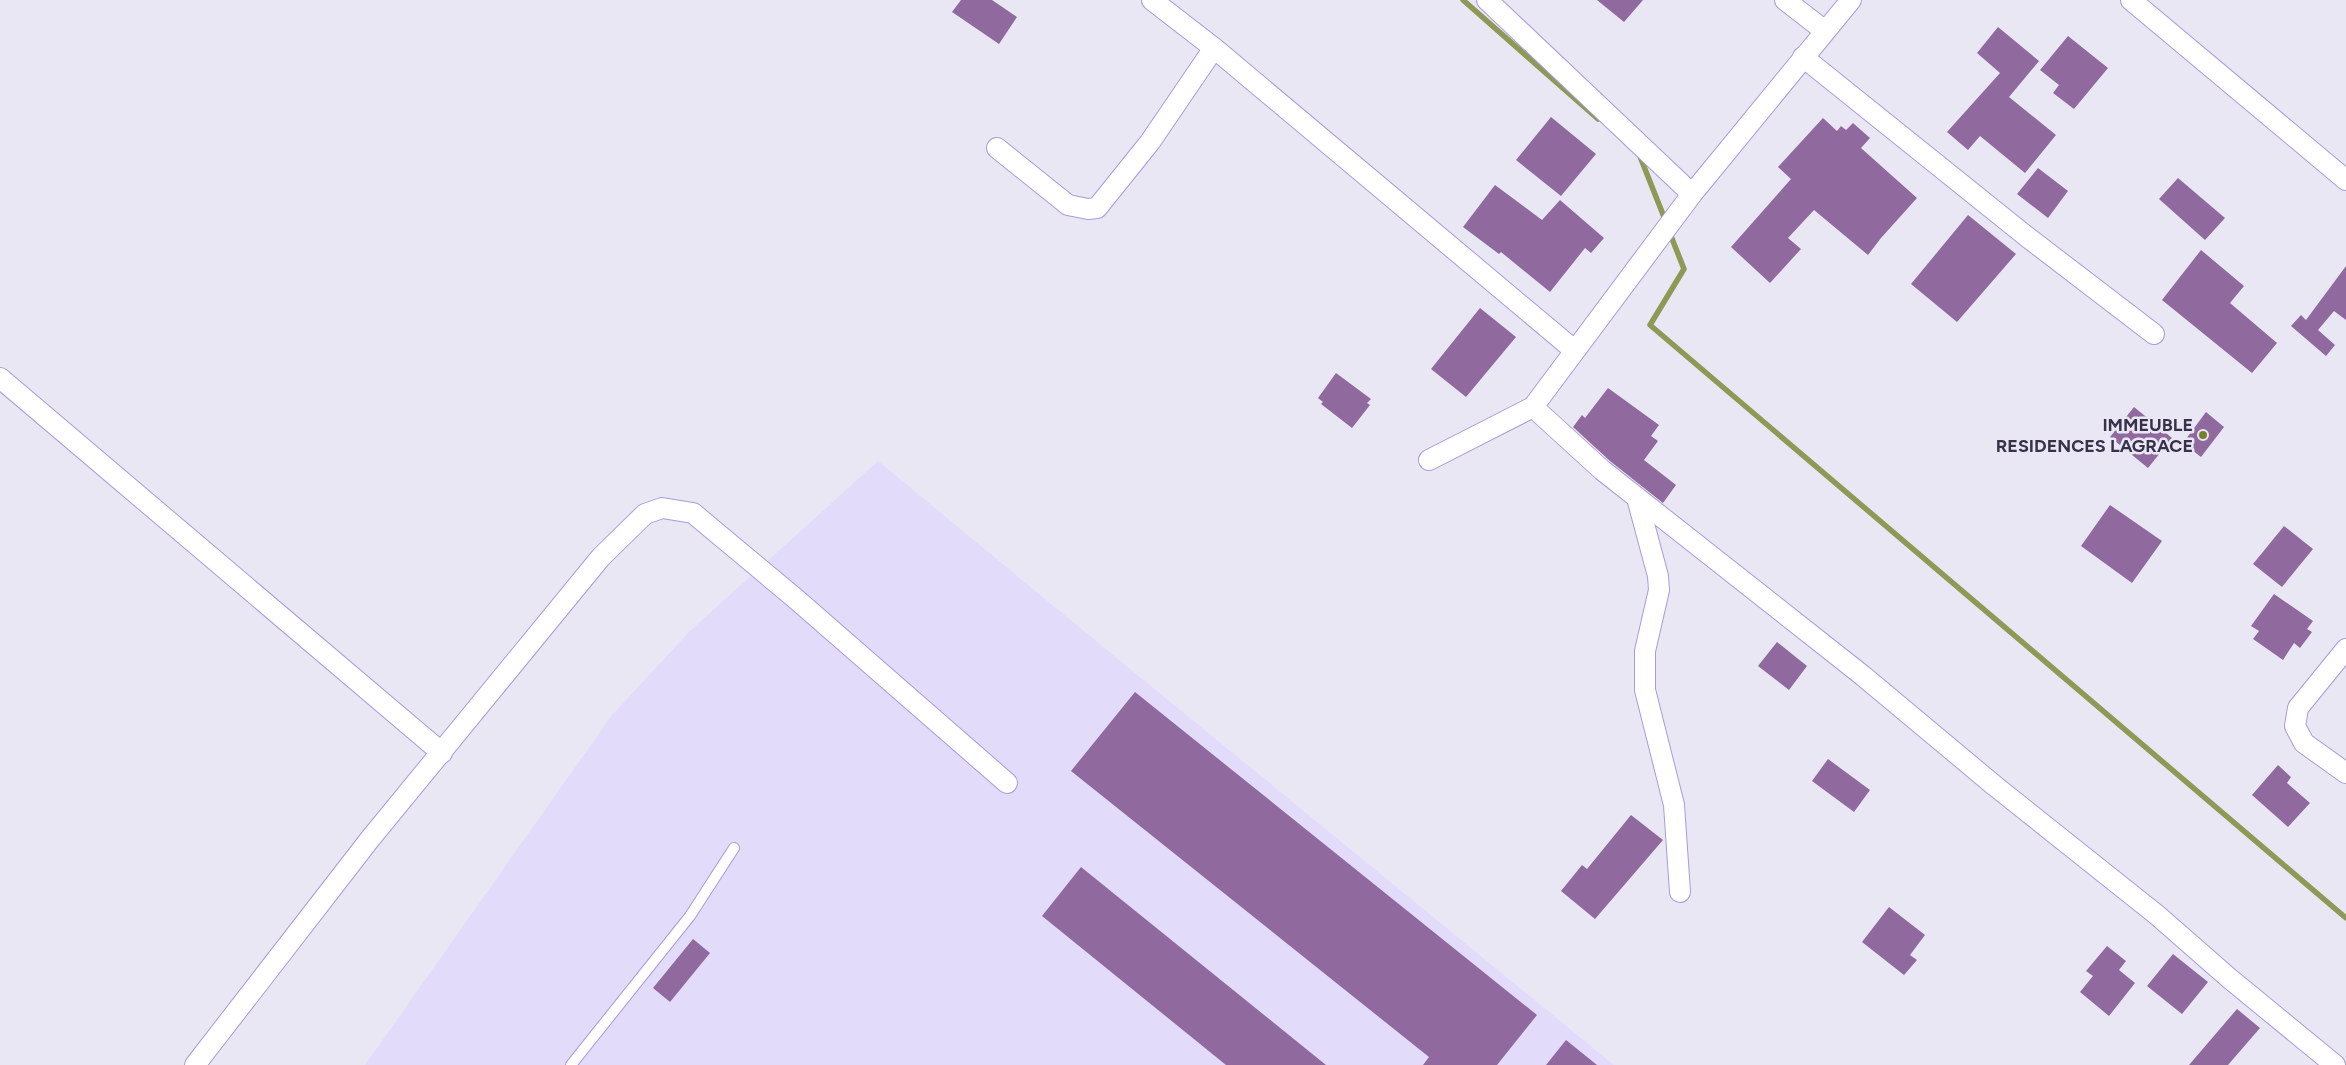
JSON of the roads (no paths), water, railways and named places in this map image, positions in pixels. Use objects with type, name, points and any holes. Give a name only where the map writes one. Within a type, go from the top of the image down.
[{"type":"street","points":[[1152,0],[1214,48],[1574,350]]},
{"type":"street","points":[[1487,0],[1692,194]]},
{"type":"street","points":[[1785,0],[1825,31]]},
{"type":"street","points":[[1429,460],[1533,407],[1692,194],[1851,0]]},
{"type":"street","points":[[2130,0],[2346,180]]},
{"type":"street","points":[[997,148],[1068,205],[1088,209],[1097,208],[1150,142],[1214,48]]},
{"type":"street","points":[[1803,57],[2026,236],[2154,334]]},
{"type":"street","points":[[0,378],[442,752]]},
{"type":"street","points":[[1533,407],[1602,470],[1862,675],[1994,786],[2157,915],[2228,978],[2335,1065]]},
{"type":"street","points":[[1637,498],[1658,576],[1659,590],[1645,651],[1645,690],[1674,805],[1680,892]]},
{"type":"street","points":[[195,1065],[370,840],[601,557],[645,514],[662,508],[693,513],[796,599],[1007,783]]},
{"type":"street","points":[[2346,649],[2298,708],[2295,726],[2304,743],[2346,773]]},
{"type":"lane","points":[[571,1065],[690,916],[734,848]]},
{"type":"waterway","points":[[1463,0],[1598,119]]},
{"type":"waterway","points":[[1639,154],[1666,222]]},
{"type":"waterway","points":[[1669,231],[1684,269],[1650,325],[2346,918]]},
{"type":"place","name":"IMMEUBLE RESIDENCES LAGRACE","points":[[2203,435]]}]
